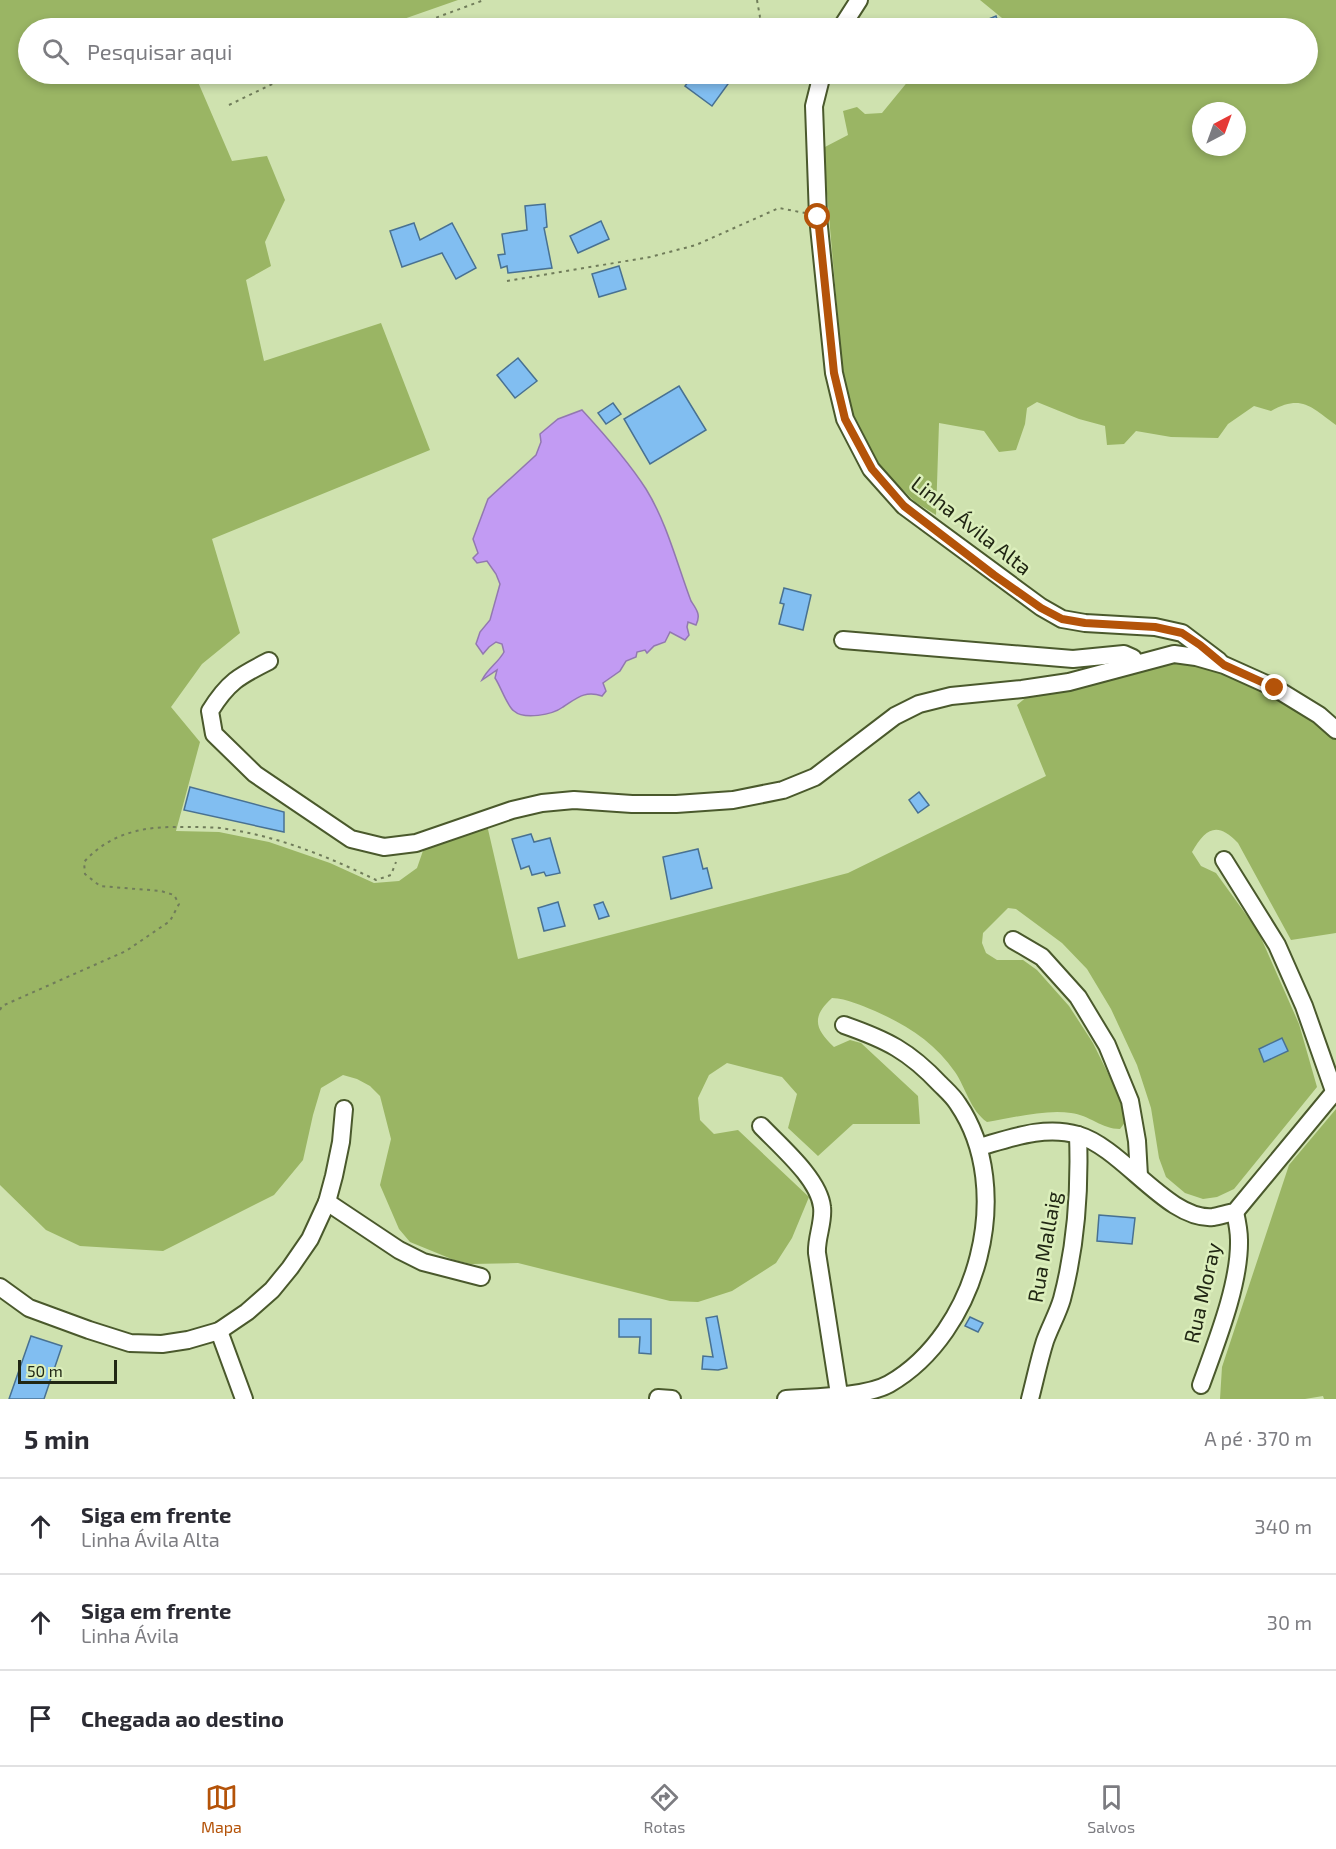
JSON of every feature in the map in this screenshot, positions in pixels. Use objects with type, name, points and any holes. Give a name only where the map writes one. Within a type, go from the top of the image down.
[{"type":"street","points":[[847,18],[858,0]]},
{"type":"street","name":"Linha Ávila Alta","points":[[820,84],[814,106],[818,217],[834,373],[845,419],[872,469],[904,506],[1041,608],[1062,619],[1085,623],[1155,627],[1182,633],[1224,665]]},
{"type":"street","points":[[843,640],[1073,659],[1124,654],[1133,658],[1135,663]]},
{"type":"street","points":[[269,661],[238,677],[222,691],[210,711],[214,734],[255,774],[351,839],[384,847],[416,843],[512,810],[542,803],[574,800],[676,804],[733,800],[783,790],[815,777],[895,716],[920,704],[951,696],[1069,682],[1174,654],[1224,665],[1275,688],[1319,715],[1336,730]]},
{"type":"street","points":[[979,1147],[1030,1133],[1056,1131],[1078,1135],[1105,1147],[1167,1200],[1190,1213],[1211,1217],[1235,1212],[1335,1091],[1304,1006],[1276,945],[1224,860]]},
{"type":"street","points":[[1013,940],[1042,957],[1078,997],[1107,1045],[1130,1101],[1137,1141],[1139,1176]]},
{"type":"street","points":[[786,1399],[869,1391],[888,1384],[912,1366],[937,1342],[958,1312],[976,1274],[982,1243],[986,1188],[979,1147],[958,1103],[920,1063],[882,1038],[844,1025]]},
{"type":"street","points":[[0,1287],[29,1308],[130,1343],[162,1344],[188,1340],[219,1331],[247,1312],[272,1290],[309,1239],[327,1202],[341,1142],[344,1109]]},
{"type":"street","points":[[761,1126],[808,1176],[819,1193],[823,1209],[816,1242],[817,1253],[839,1394]]},
{"type":"street","name":"Rua Mallaig","points":[[1030,1399],[1045,1342],[1061,1301],[1067,1275],[1075,1224],[1079,1176],[1078,1135]]},
{"type":"street","points":[[327,1202],[399,1250],[423,1262],[481,1277]]},
{"type":"street","name":"Rua Moray","points":[[1201,1385],[1218,1336],[1235,1273],[1239,1240],[1235,1212]]},
{"type":"street","points":[[219,1331],[244,1399]]},
{"type":"path","points":[[435,18],[484,0]]},
{"type":"path","points":[[757,0],[760,18]]},
{"type":"path","points":[[229,105],[272,84]]},
{"type":"path","points":[[507,281],[650,257],[696,244],[779,208],[818,217]]},
{"type":"path","points":[[0,1010],[2,1006],[126,951],[170,921],[179,904],[174,895],[161,891],[100,886],[85,874],[84,862],[95,849],[116,837],[156,827],[219,828],[271,838],[340,862],[376,880],[391,875],[402,845]]},
{"type":"green space","points":[[0,0],[458,0],[407,18],[18,18],[18,84],[199,84],[232,161],[267,156],[285,200],[265,242],[271,266],[246,280],[264,361],[381,323],[430,450],[212,539],[240,633],[202,664],[171,707],[200,742],[176,831],[219,832],[269,842],[330,863],[374,883],[399,881],[417,868],[425,845],[487,825],[518,959],[848,873],[1046,776],[1017,705],[1035,690],[1175,661],[1218,671],[1260,688],[1300,711],[1336,738],[1336,933],[1291,940],[1238,843],[1224,832],[1212,830],[1207,833],[1192,852],[1201,866],[1216,873],[1258,931],[1299,1024],[1317,1087],[1234,1189],[1217,1197],[1203,1199],[1185,1193],[1166,1177],[1159,1158],[1151,1108],[1137,1065],[1111,1009],[1087,969],[1062,943],[1016,909],[1008,908],[983,933],[982,943],[986,953],[997,960],[1023,960],[1037,970],[1069,1006],[1093,1043],[1125,1108],[1126,1121],[1120,1129],[1078,1114],[1061,1112],[1029,1114],[987,1122],[972,1105],[955,1072],[939,1052],[929,1044],[887,1016],[854,1003],[832,998],[818,1017],[819,1029],[834,1047],[850,1040],[861,1043],[918,1096],[920,1124],[853,1124],[818,1156],[788,1128],[797,1094],[782,1077],[727,1063],[709,1075],[698,1098],[700,1120],[714,1134],[738,1130],[809,1197],[792,1238],[776,1263],[732,1291],[698,1302],[670,1301],[518,1263],[471,1264],[454,1260],[410,1242],[399,1229],[380,1185],[391,1139],[380,1096],[370,1086],[343,1075],[321,1088],[303,1160],[274,1195],[163,1251],[80,1246],[46,1230],[0,1185]]},
{"type":"green space","points":[[980,0],[1336,0],[1336,425],[1313,408],[1299,403],[1291,403],[1271,411],[1254,406],[1228,424],[1218,438],[1171,437],[1136,431],[1124,444],[1107,445],[1105,426],[1079,419],[1037,402],[1027,408],[1025,424],[1016,450],[999,452],[984,431],[939,423],[936,515],[915,502],[878,465],[852,417],[842,365],[823,148],[848,135],[843,111],[857,107],[865,114],[882,113],[906,84],[1318,84],[1318,18],[1002,18]]},
{"type":"green space","points":[[1336,1109],[1336,1399],[1324,1399],[1323,1396],[1305,1399],[1220,1399],[1222,1367],[1289,1165]]},
{"type":"shaded area","points":[[582,410],[624,458],[646,489],[666,530],[698,618],[696,625],[688,622],[689,635],[685,640],[670,632],[665,642],[654,646],[647,653],[645,650],[637,652],[636,657],[626,661],[620,671],[603,683],[606,691],[602,696],[585,695],[552,712],[524,715],[514,711],[509,705],[495,678],[497,670],[482,680],[504,652],[502,644],[496,642],[483,654],[476,644],[480,632],[490,620],[500,584],[487,561],[477,563],[473,558],[478,553],[473,539],[488,499],[536,455],[541,442],[540,434],[558,419]]},
{"type":"building","points":[[686,84],[728,84],[712,106],[685,86]]},
{"type":"building","points":[[545,204],[547,227],[544,228],[552,268],[508,273],[507,266],[501,268],[498,255],[505,254],[502,234],[527,230],[525,206]]},
{"type":"building","points":[[601,221],[609,239],[578,253],[570,236]]},
{"type":"building","points":[[414,223],[420,240],[452,223],[476,268],[456,279],[442,253],[402,267],[390,231]]},
{"type":"building","points":[[619,266],[626,289],[599,297],[592,274]]},
{"type":"building","points":[[518,358],[537,381],[515,398],[497,375]]},
{"type":"building","points":[[679,386],[706,430],[650,464],[624,419]]},
{"type":"building","points":[[613,403],[621,414],[606,424],[598,413]]},
{"type":"building","points":[[784,588],[811,595],[803,630],[779,624],[784,604],[780,603]]},
{"type":"building","points":[[190,787],[284,812],[284,832],[184,810]]},
{"type":"building","points":[[919,792],[929,805],[918,813],[909,800]]},
{"type":"building","points":[[531,834],[534,842],[550,838],[560,873],[546,876],[544,872],[532,875],[529,866],[521,869],[512,839]]},
{"type":"building","points":[[698,849],[703,869],[707,868],[712,888],[671,899],[663,857]]},
{"type":"building","points":[[558,902],[565,926],[544,931],[538,908]]},
{"type":"building","points":[[603,902],[609,916],[599,919],[594,905]]},
{"type":"building","points":[[1282,1038],[1288,1051],[1264,1062],[1259,1049]]},
{"type":"building","points":[[1099,1215],[1135,1218],[1132,1244],[1097,1241]]},
{"type":"building","points":[[717,1316],[727,1368],[702,1369],[703,1356],[713,1357],[706,1318]]},
{"type":"building","points":[[970,1317],[983,1323],[978,1332],[965,1326]]},
{"type":"building","points":[[619,1319],[651,1319],[651,1354],[639,1353],[640,1337],[619,1337]]},
{"type":"building","points":[[31,1336],[62,1346],[44,1399],[9,1399]]},
{"type":"route","points":[[818,217],[834,373],[845,419],[872,469],[904,506],[994,575],[1041,608],[1062,619],[1085,623],[1155,627],[1182,633],[1224,665],[1275,688]]}]
